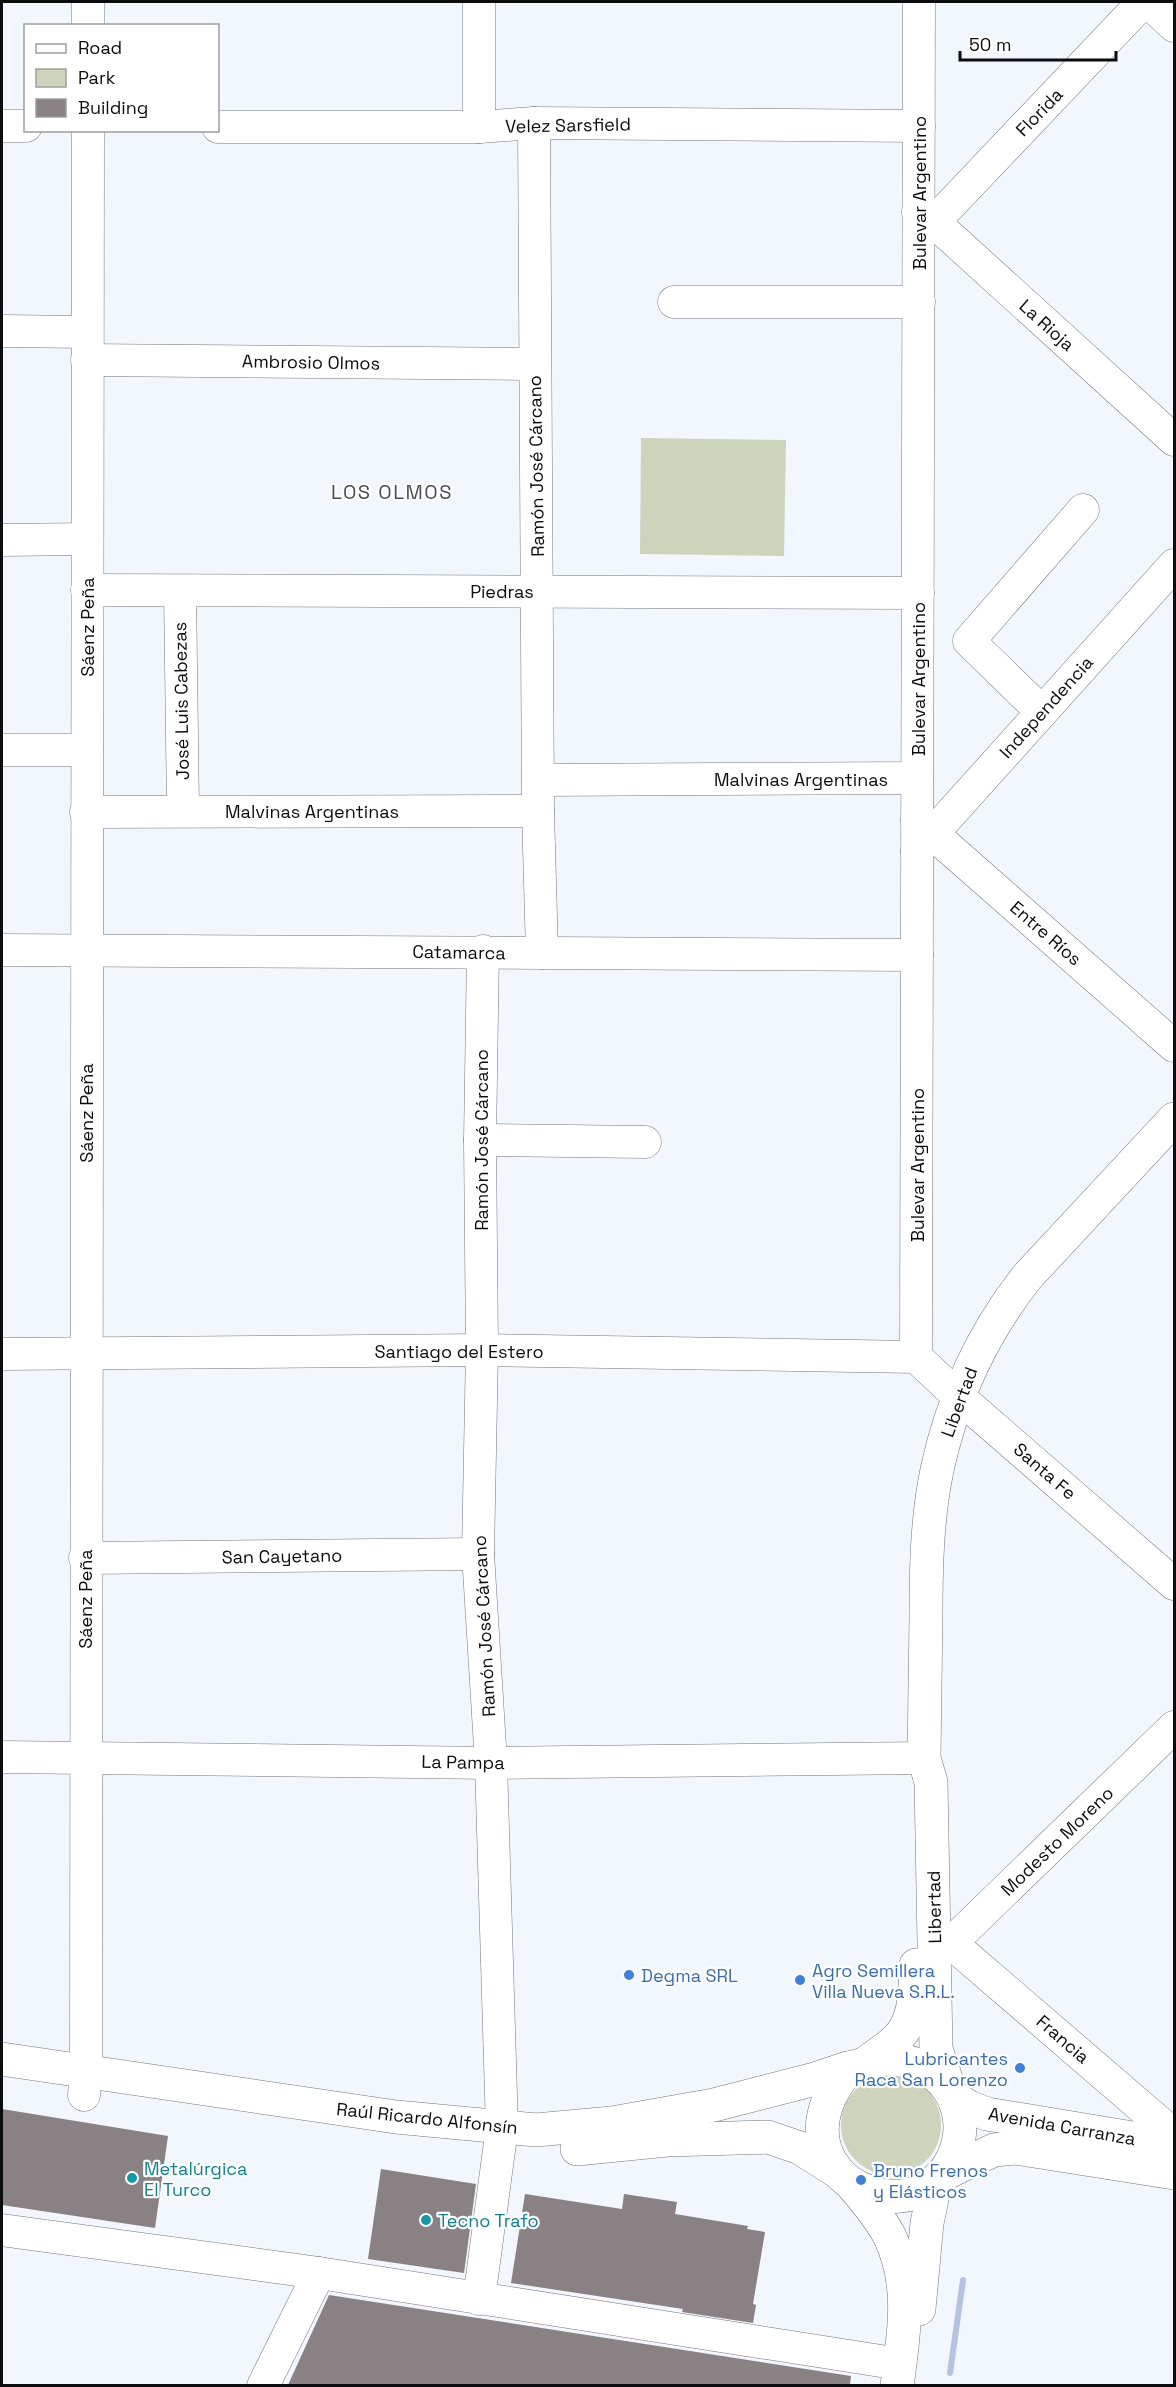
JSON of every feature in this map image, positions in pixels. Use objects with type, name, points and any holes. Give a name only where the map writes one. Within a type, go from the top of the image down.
[{"type":"main road","name":"Libertad","points":[[855,2066],[899,2037],[911,2016],[915,1994],[916,1784],[924,1758],[928,1531],[937,1470],[959,1397],[973,1363],[1009,1300],[1174,1119]]},
{"type":"main road","name":"Libertad","points":[[924,1758],[931,1782],[943,1942],[936,2049],[951,2094]]},
{"type":"main road","name":"Raúl Ricardo Alfonsín","points":[[2,2059],[85,2084],[394,2139],[501,2139],[566,2151],[666,2140],[768,2137],[800,2148],[846,2179]]},
{"type":"main road","points":[[846,2179],[877,2196],[902,2196],[926,2188],[952,2161],[960,2134],[959,2115],[951,2094],[933,2073],[910,2061],[886,2059],[855,2066],[830,2096],[823,2122],[825,2148],[846,2179],[875,2212],[889,2235],[905,2286],[903,2378]]},
{"type":"main road","name":"Raúl Ricardo Alfonsín","points":[[501,2139],[536,2130],[569,2128],[666,2114],[746,2097],[855,2066]]},
{"type":"main road","name":"Raúl Ricardo Alfonsín","points":[[2,2081],[85,2084]]},
{"type":"main road","name":"Avenida Carranza","points":[[951,2094],[969,2107],[987,2114],[1174,2145]]},
{"type":"main road","name":"Avenida Carranza","points":[[938,2178],[994,2150],[1015,2148],[1174,2173]]},
{"type":"main road","points":[[903,2378],[927,2223],[938,2178]]},
{"type":"street","points":[[88,2],[88,24]]},
{"type":"street","points":[[479,2],[479,127]]},
{"type":"street","name":"Bulevar Argentino","points":[[916,1356],[918,955],[923,834],[918,778],[918,302],[926,217],[919,126],[919,2]]},
{"type":"street","points":[[1145,2],[1174,26]]},
{"type":"street","name":"Florida","points":[[926,217],[1145,2]]},
{"type":"street","name":"Velez Sarsfield","points":[[219,127],[479,127],[534,123],[919,126]]},
{"type":"street","name":"Ramón José Cárcano","points":[[534,123],[542,952]]},
{"type":"street","points":[[2,126],[24,126]]},
{"type":"street","name":"Sáenz Peña","points":[[85,2084],[88,132]]},
{"type":"street","name":"La Rioja","points":[[926,217],[1174,440]]},
{"type":"street","points":[[674,302],[918,302]]},
{"type":"street","name":"Ambrosio Olmos","points":[[2,331],[87,346],[535,364]]},
{"type":"street","points":[[1042,712],[969,641],[1083,510]]},
{"type":"street","points":[[2,540],[87,539]]},
{"type":"street","name":"Independencia","points":[[923,834],[1042,712],[1174,565]]},
{"type":"street","name":"Piedras","points":[[87,590],[918,593]]},
{"type":"street","name":"José Luis Cabezas","points":[[180,591],[183,810]]},
{"type":"street","points":[[2,750],[87,750]]},
{"type":"street","name":"Malvinas Argentinas","points":[[86,812],[539,796],[918,778]]},
{"type":"street","name":"Entre Ríos","points":[[923,834],[1174,1046]]},
{"type":"street","name":"Catamarca","points":[[2,950],[918,955]]},
{"type":"street","name":"Ramón José Cárcano","points":[[479,2299],[501,2139],[492,1763],[478,1554],[482,1350],[480,1140],[483,951]]},
{"type":"street","points":[[480,1140],[645,1142]]},
{"type":"street","name":"Santiago del Estero","points":[[2,1354],[482,1350],[916,1356]]},
{"type":"street","name":"Santa Fe","points":[[916,1356],[959,1397],[1174,1584]]},
{"type":"street","name":"San Cayetano","points":[[85,1558],[478,1554]]},
{"type":"street","name":"Modesto Moreno","points":[[943,1942],[1174,1727]]},
{"type":"street","name":"La Pampa","points":[[2,1757],[492,1763],[924,1758]]},
{"type":"street","name":"Francia","points":[[943,1942],[1174,2135]]},
{"type":"street","points":[[2,2230],[319,2273],[479,2299],[903,2378]]},
{"type":"street","points":[[263,2385],[319,2273]]},
{"type":"green space","points":[[641,438],[786,440],[784,556],[640,554]]},
{"type":"green space","points":[[891,2075],[919,2083],[933,2097],[941,2125],[933,2153],[919,2167],[891,2175],[863,2167],[849,2153],[841,2125],[849,2097],[863,2083]]},
{"type":"building","points":[[2,2109],[168,2136],[155,2228],[2,2205]]},
{"type":"building","name":"Tecno Trafo","points":[[381,2169],[476,2184],[464,2273],[368,2259]]},
{"type":"building","points":[[525,2194],[622,2209],[624,2194],[677,2202],[675,2214],[748,2226],[747,2229],[765,2232],[753,2304],[756,2305],[753,2323],[682,2312],[683,2309],[511,2283]]},
{"type":"building","points":[[329,2295],[851,2376],[850,2385],[288,2385]]},
{"type":"waterway","points":[[950,2373],[963,2280]]},
{"type":"place","name":"Degma SRL","points":[[629,1975]]},
{"type":"place","name":"Agro Semillera Villa Nueva S.R.L.","points":[[800,1980]]},
{"type":"place","name":"Lubricantes Raca San Lorenzo","points":[[1020,2068]]},
{"type":"place","name":"Metalúrgica El Turco","points":[[132,2178]]},
{"type":"place","name":"Bruno Frenos y Elásticos","points":[[861,2180]]},
{"type":"place","name":"Tecno Trafo","points":[[426,2220]]},
{"type":"district","name":"LOS OLMOS","points":[[392,492]]}]
